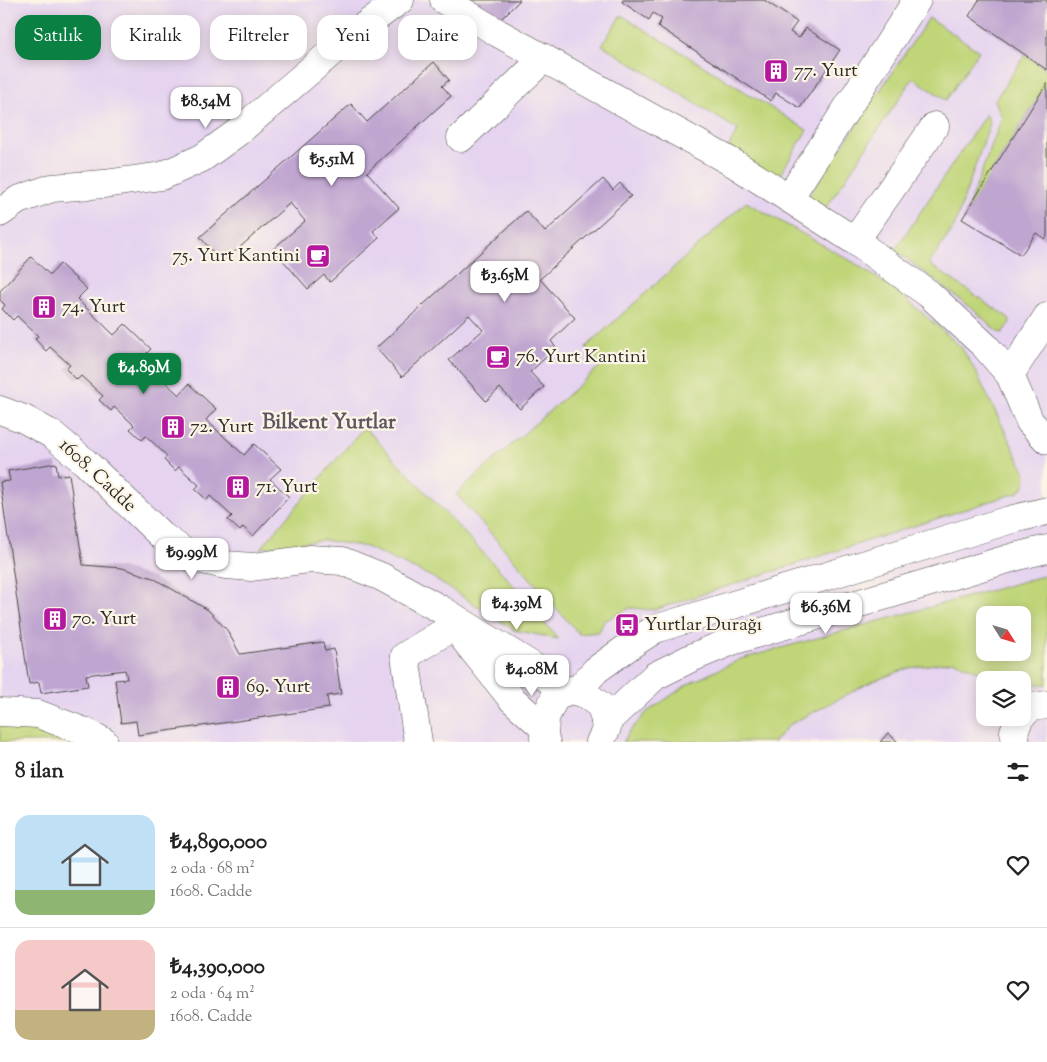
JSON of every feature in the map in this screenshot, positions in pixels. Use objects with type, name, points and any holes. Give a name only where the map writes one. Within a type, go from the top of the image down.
[{"type":"street","points":[[0,213],[18,200],[52,188],[104,184],[162,176],[202,158],[238,132],[348,38],[400,0]]},
{"type":"street","points":[[444,0],[498,33],[734,164],[855,241],[929,294],[985,346],[1010,375],[1041,432]]},
{"type":"street","points":[[788,198],[918,0]]},
{"type":"street","points":[[461,138],[544,58]]},
{"type":"street","points":[[855,241],[935,126]]},
{"type":"street","points":[[1010,375],[1047,317]]},
{"type":"street","name":"1608. Cadde","points":[[0,410],[24,419],[53,435],[85,462],[162,536],[193,558],[226,565],[252,567],[310,559],[342,561],[382,577],[448,618],[538,669],[570,692],[585,694],[601,706],[603,732]]},
{"type":"street","points":[[570,692],[596,670],[655,629],[1009,520],[1047,511]]},
{"type":"street","points":[[603,732],[656,676],[691,658],[732,641],[1047,549]]},
{"type":"street","points":[[418,742],[405,656],[448,618]]},
{"type":"street","name":"1608. Cadde","points":[[448,618],[512,699],[545,735]]},
{"type":"street","name":"1608. Cadde","points":[[545,735],[545,718],[554,699],[570,692]]},
{"type":"street","points":[[1031,708],[1047,705]]},
{"type":"street","points":[[0,712],[38,714],[88,733],[104,742]]},
{"type":"street","points":[[1016,726],[1014,731],[1016,742]]},
{"type":"shaded area","points":[[0,0],[1047,0],[1047,742],[0,742]]},
{"type":"green space","points":[[621,15],[807,130],[778,178],[728,147],[738,130],[602,45]]},
{"type":"green space","points":[[929,18],[979,51],[946,100],[913,78],[826,208],[808,197]]},
{"type":"green space","points":[[1025,55],[1047,70],[1047,83],[965,215],[1002,118],[995,100]]},
{"type":"green space","points":[[986,114],[990,123],[954,227],[929,264],[1009,318],[1010,323],[1002,333],[998,332],[974,310],[895,250]]},
{"type":"green space","points":[[746,202],[853,262],[902,295],[961,347],[974,368],[1026,474],[1025,484],[1019,492],[654,610],[630,608],[604,621],[599,632],[579,634],[456,494],[600,366],[586,347]]},
{"type":"green space","points":[[364,427],[508,579],[558,639],[514,630],[432,577],[366,547],[323,540],[261,548]]},
{"type":"green space","points":[[1047,576],[1047,684],[1031,684],[1031,671],[978,671],[954,661],[909,668],[871,682],[789,725],[774,742],[623,742],[628,733],[647,712],[688,684],[741,659]]},
{"type":"green space","points":[[0,721],[36,723],[88,742],[0,742]]},
{"type":"building","points":[[465,0],[520,0],[499,21]]},
{"type":"building","name":"77. Yurt","points":[[623,0],[764,0],[797,22],[790,32],[799,38],[806,28],[840,50],[800,108],[776,93],[771,101],[658,26],[662,19],[653,13],[649,20],[622,2]]},
{"type":"building","points":[[979,0],[1047,0],[1047,70],[969,16]]},
{"type":"building","points":[[434,62],[449,80],[442,86],[451,96],[367,172],[399,208],[373,231],[379,238],[330,282],[324,275],[308,289],[273,249],[305,221],[290,203],[222,263],[200,237],[351,104],[367,122]]},
{"type":"building","points":[[1047,83],[1047,236],[1045,239],[1036,233],[1021,255],[962,219]]},
{"type":"building","points":[[603,179],[613,190],[620,183],[631,196],[540,279],[575,318],[551,341],[556,348],[530,372],[544,387],[520,409],[500,388],[486,401],[449,360],[483,330],[469,315],[402,377],[376,348],[526,211],[545,232]]},
{"type":"building","points":[[31,257],[50,275],[60,264],[87,289],[77,299],[114,335],[125,324],[151,349],[141,359],[179,395],[189,384],[216,409],[206,420],[244,455],[254,444],[281,469],[270,479],[289,497],[253,536],[243,527],[240,531],[228,520],[232,516],[210,496],[207,500],[195,489],[199,485],[179,467],[175,471],[164,460],[167,456],[146,436],[142,440],[130,429],[134,425],[114,407],[111,411],[99,400],[103,396],[81,376],[77,380],[66,369],[70,365],[50,347],[46,351],[35,339],[38,336],[17,316],[13,320],[2,309],[5,305],[0,300],[0,291]]},
{"type":"building","points":[[56,463],[58,476],[69,474],[83,565],[122,568],[153,578],[208,610],[227,630],[240,654],[323,642],[325,651],[334,649],[341,694],[327,696],[329,708],[138,735],[136,721],[121,723],[115,680],[127,679],[125,670],[86,675],[88,686],[41,693],[39,682],[29,684],[0,482],[10,481],[8,471]]},
{"type":"building","points":[[888,733],[898,742],[880,742]]},
{"type":"place","name":"77. Yurt","points":[[776,71]]},
{"type":"place","name":"75. Yurt Kantini","points":[[318,256]]},
{"type":"place","name":"74. Yurt","points":[[44,307]]},
{"type":"place","name":"76. Yurt Kantini","points":[[498,357]]},
{"type":"place","name":"72. Yurt","points":[[173,427]]},
{"type":"place","name":"71. Yurt","points":[[238,487]]},
{"type":"place","name":"70. Yurt","points":[[55,619]]},
{"type":"place","name":"Yurtlar Durağı","points":[[627,625]]},
{"type":"place","name":"69. Yurt","points":[[228,687]]},
{"type":"district","name":"Bilkent Yurtlar","points":[[329,423]]}]
